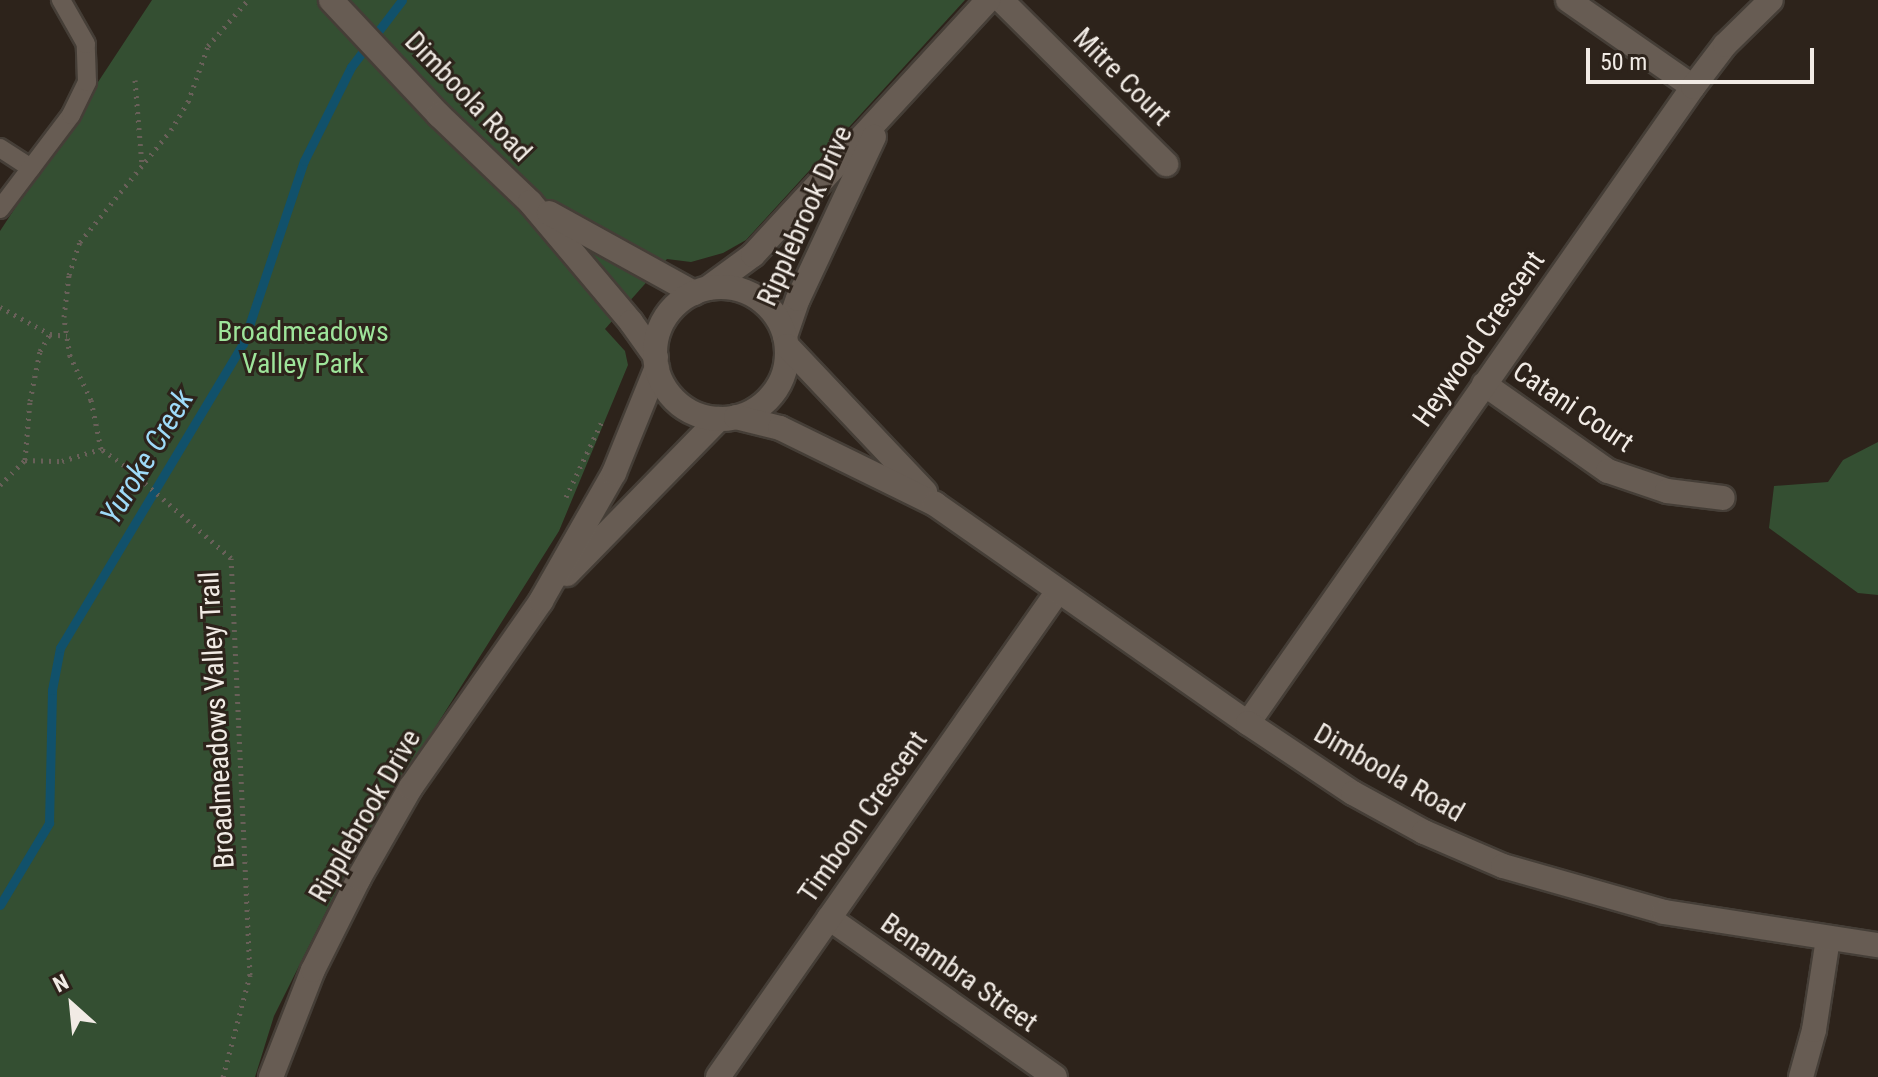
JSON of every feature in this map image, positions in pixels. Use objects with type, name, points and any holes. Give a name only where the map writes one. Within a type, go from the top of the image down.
[{"type":"street","name":"Dimboola Road","points":[[331,0],[351,17],[439,115],[530,202],[631,322],[656,362]]},
{"type":"street","name":"Ripplebrook Drive","points":[[701,291],[749,259],[881,120],[950,38],[988,0]]},
{"type":"street","name":"Mitre Court","points":[[1001,0],[1166,164]]},
{"type":"street","points":[[1568,0],[1693,87]]},
{"type":"street","name":"Heywood Crescent","points":[[1248,723],[1693,87],[1725,45],[1771,0]]},
{"type":"street","name":"Ripplebrook Drive","points":[[786,341],[798,299],[881,120]]},
{"type":"street","name":"Dimboola Road","points":[[530,202],[701,291]]},
{"type":"street","points":[[728,287],[747,292],[764,302],[777,317],[786,341],[785,369],[775,391],[758,408],[727,418],[697,415],[679,404],[665,387],[656,362],[658,337],[665,319],[678,304],[701,291],[728,287]]},
{"type":"street","name":"Dimboola Road","points":[[786,341],[935,504]]},
{"type":"street","name":"Ripplebrook Drive","points":[[271,1077],[313,970],[359,878],[411,787],[541,601],[614,473],[656,362]]},
{"type":"street","name":"Catani Court","points":[[1484,384],[1608,471],[1667,491],[1723,498]]},
{"type":"street","name":"Dimboola Road","points":[[727,418],[780,428],[935,504],[1248,723],[1353,793],[1424,832],[1503,866],[1664,912],[1878,945]]},
{"type":"street","name":"Ripplebrook Drive","points":[[541,601],[727,418]]},
{"type":"street","name":"Timboon Crescent","points":[[718,1077],[1058,591]]},
{"type":"street","name":"Benambra Street","points":[[829,918],[1055,1077]]},
{"type":"street","points":[[1801,1077],[1814,1030],[1828,938]]},
{"type":"lane","points":[[0,209],[71,115],[87,82],[86,44],[61,0]]},
{"type":"lane","points":[[0,148],[31,168]]},
{"type":"path","points":[[25,460],[62,461],[101,449],[91,400],[70,356],[64,317],[69,275],[80,242],[142,166],[188,102],[208,46],[248,0]]},
{"type":"path","points":[[135,80],[142,166]]},
{"type":"path","points":[[0,307],[50,334],[67,336]]},
{"type":"path","points":[[0,485],[25,460],[30,401],[40,351],[50,334]]},
{"type":"path","name":"Broadmeadows Valley Trail","points":[[101,449],[124,465],[231,558],[250,975],[223,1077]]},
{"type":"green space","name":"Broadmeadows Valley Park","points":[[152,0],[965,0],[746,240],[723,253],[691,262],[667,259],[605,329],[625,351],[628,365],[559,531],[353,858],[274,1016],[255,1077],[0,1077],[0,231]]},
{"type":"green space","points":[[1878,442],[1878,595],[1858,593],[1769,528],[1774,486],[1828,482],[1843,460]]},
{"type":"waterway","name":"Yuroke Creek","points":[[0,905],[49,823],[52,690],[60,648],[243,344],[304,161],[351,67],[402,0]]}]
